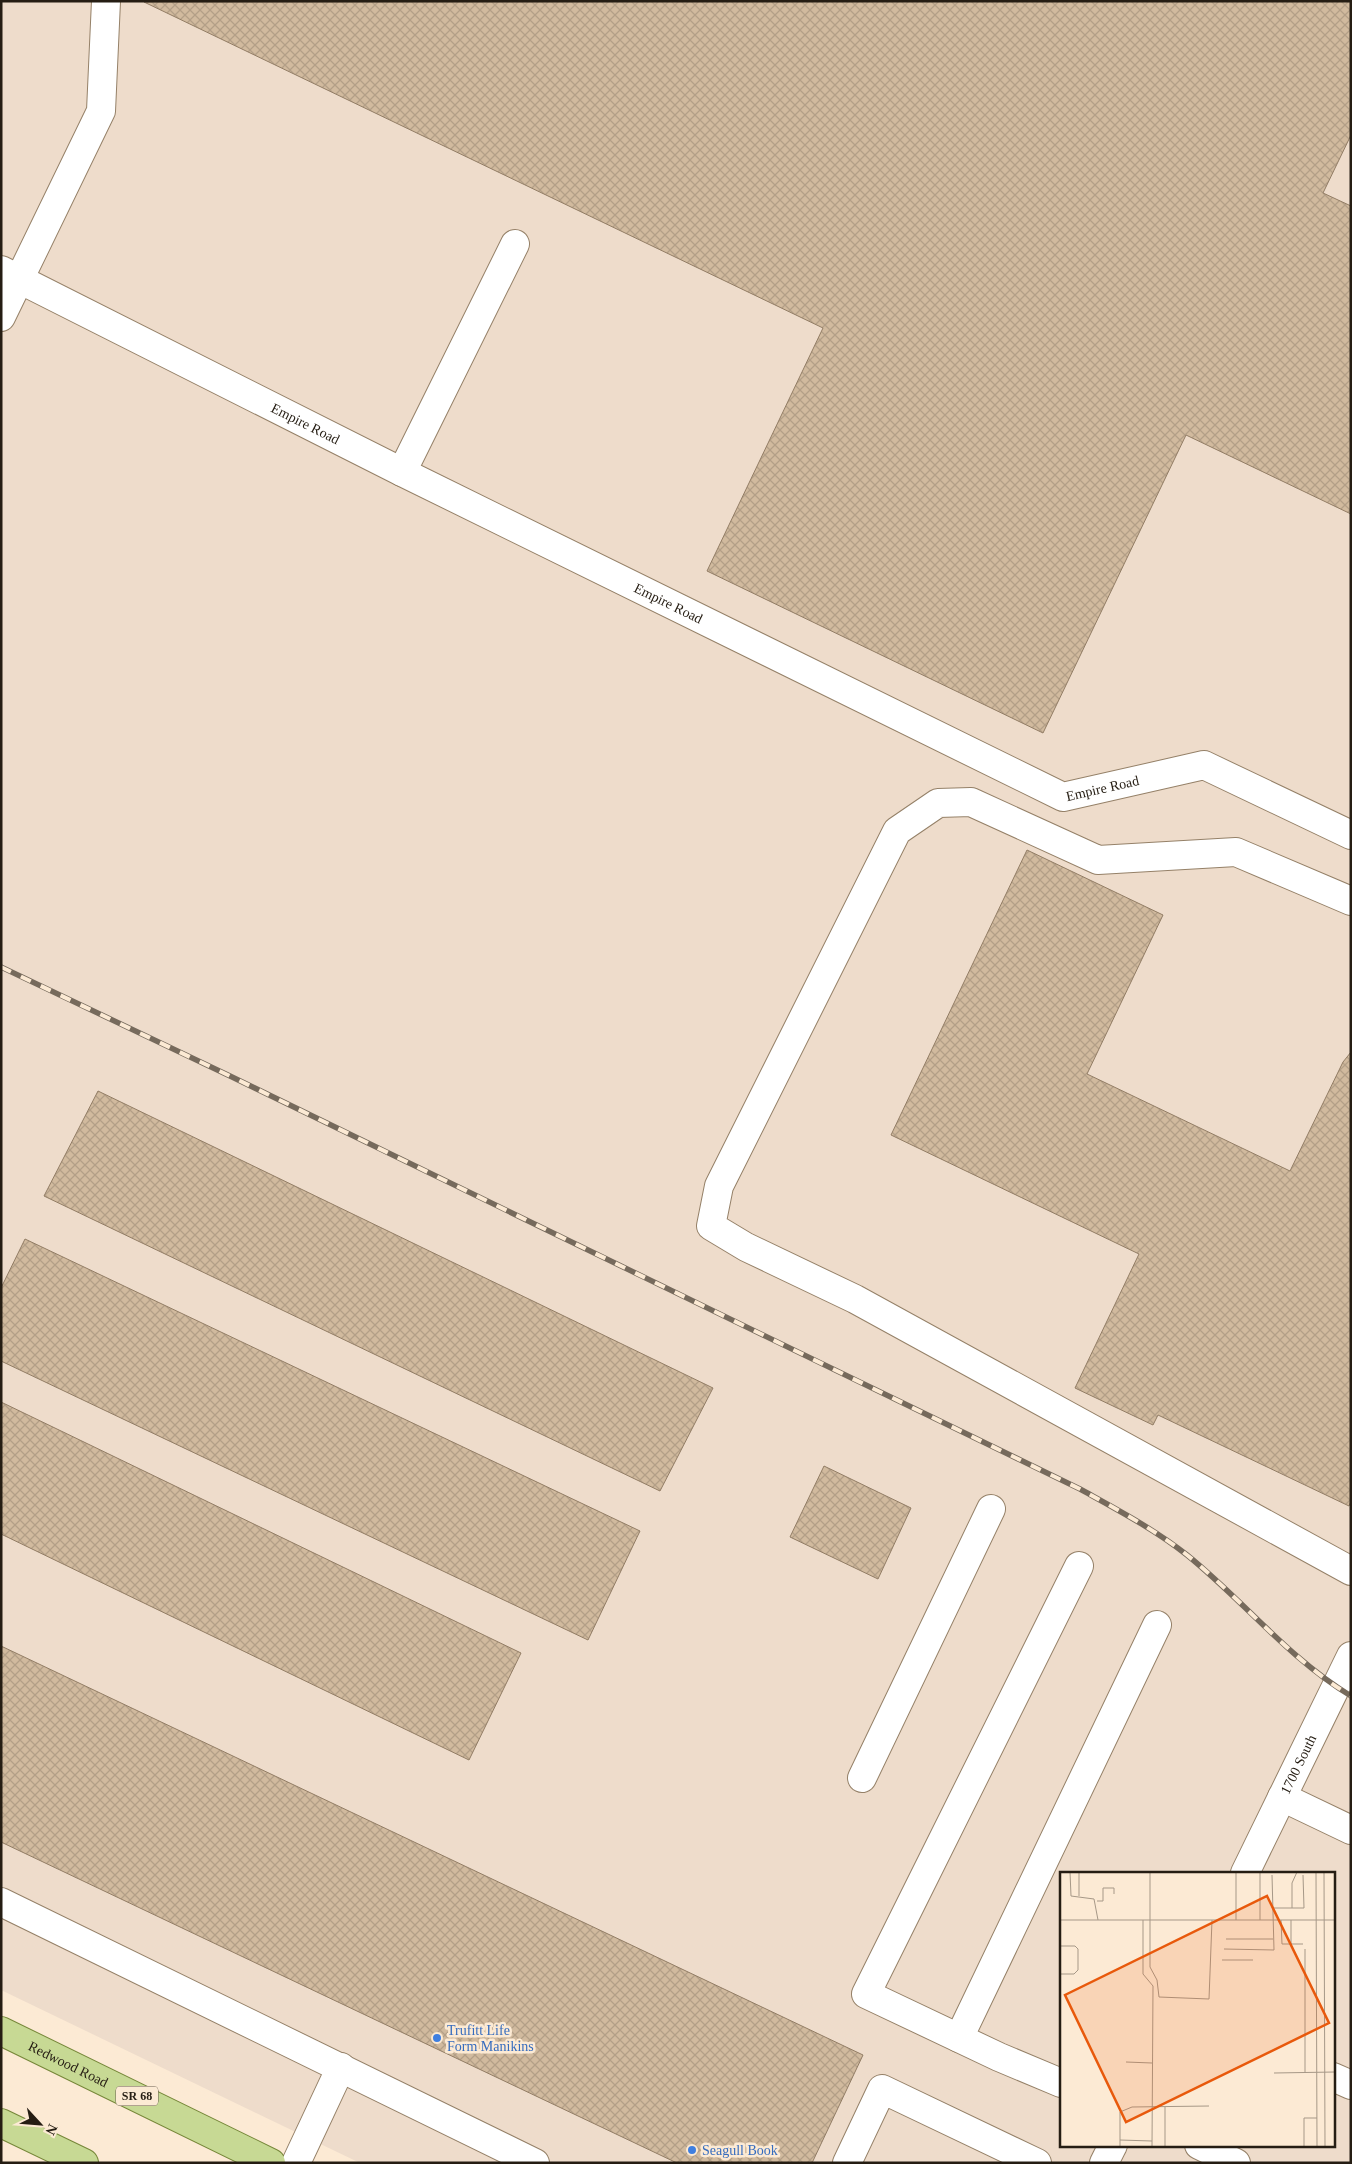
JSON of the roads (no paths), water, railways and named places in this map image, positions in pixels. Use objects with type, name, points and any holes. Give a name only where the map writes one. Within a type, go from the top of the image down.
[{"type":"main road","name":"Redwood Road","points":[[1,2031],[271,2163]]},
{"type":"main road","points":[[1,2123],[84,2163]]},
{"type":"street","points":[[1,318],[10,274],[101,112],[106,1]]},
{"type":"street","points":[[402,472],[515,244]]},
{"type":"street","name":"Empire Road","points":[[10,274],[402,472],[1063,797],[1204,765],[1351,836]]},
{"type":"street","points":[[1351,901],[1236,852],[1098,860],[971,802],[938,803],[897,831],[719,1186],[711,1226],[746,1247],[855,1299],[1351,1571]]},
{"type":"street","points":[[862,1778],[991,1509]]},
{"type":"street","points":[[1060,2083],[999,2057],[866,1994],[1079,1566]]},
{"type":"street","points":[[958,2038],[1157,1624]]},
{"type":"street","name":"1700 South","points":[[1245,1872],[1351,1656]]},
{"type":"street","points":[[1282,1797],[1351,1830]]},
{"type":"street","points":[[1,1902],[534,2163]]},
{"type":"street","points":[[296,2163],[341,2067]]},
{"type":"street","points":[[1334,2077],[1351,2085]]},
{"type":"street","points":[[847,2163],[882,2089],[1037,2163]]},
{"type":"street","points":[[1104,2163],[1112,2146]]},
{"type":"street","points":[[1201,2146],[1233,2162]]},
{"type":"railway","points":[[1,967],[230,1076],[1080,1489],[1148,1528],[1187,1555],[1306,1664],[1351,1696]]},
{"type":"place","name":"Trufitt Life Form Manikins","points":[[437,2038]]},
{"type":"place","name":"Seagull Book","points":[[692,2150]]}]
